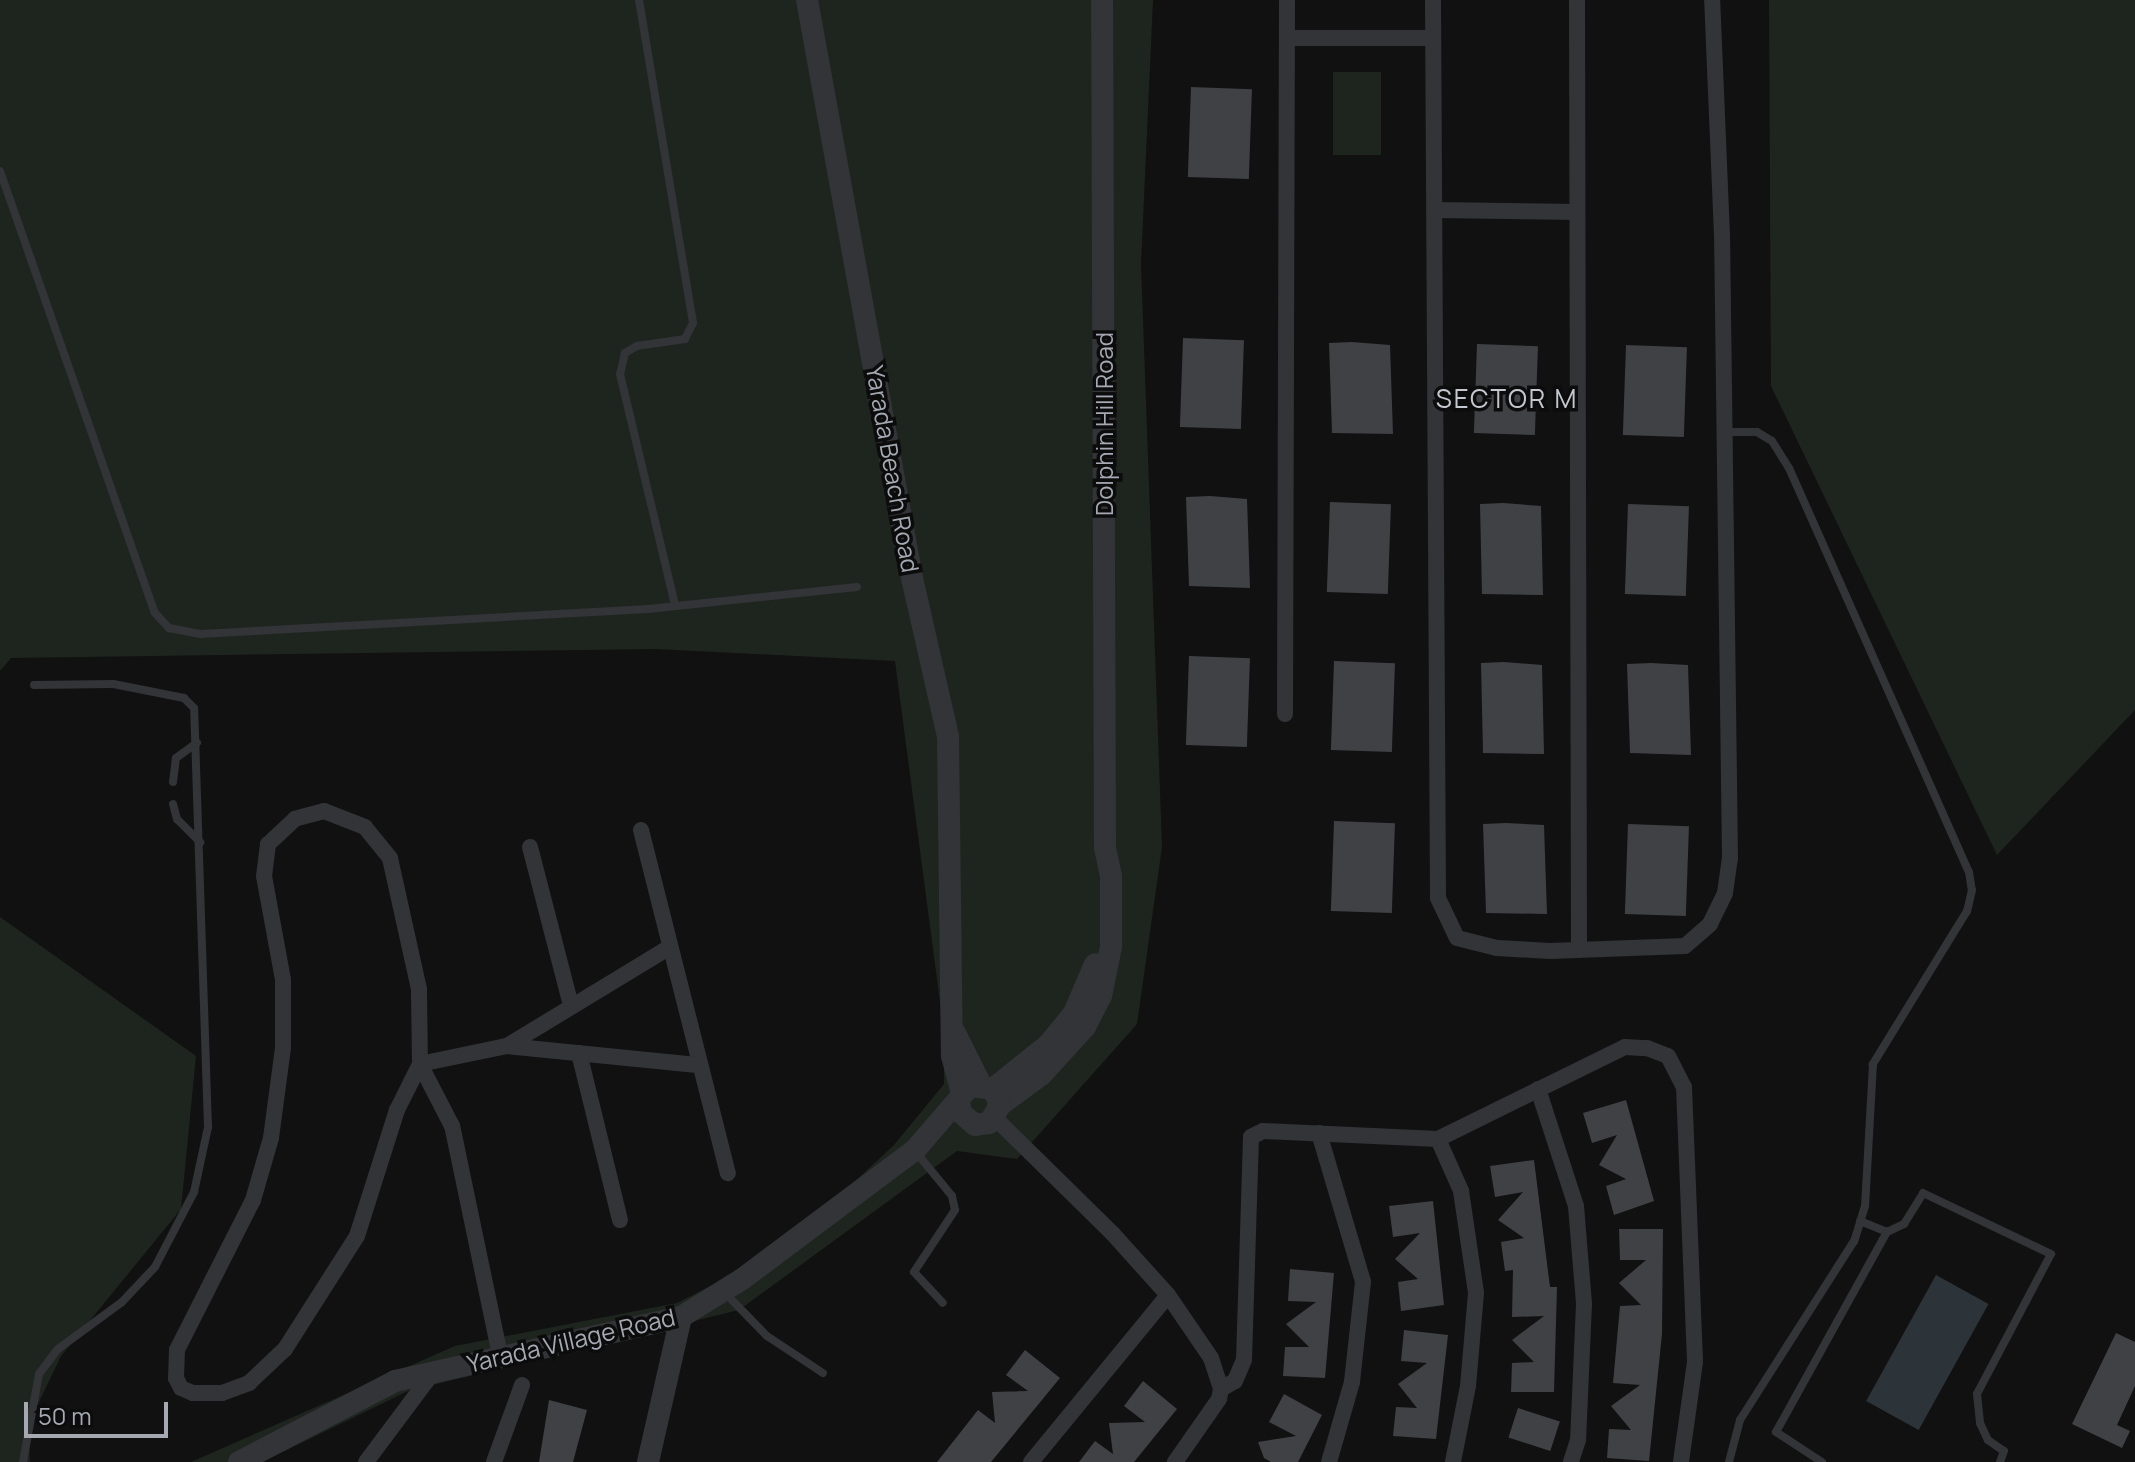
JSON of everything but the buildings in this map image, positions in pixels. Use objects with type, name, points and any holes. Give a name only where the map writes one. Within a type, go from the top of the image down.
[{"type":"street","name":"Yarada Beach Road","points":[[807,0],[912,578],[948,737],[955,1033],[952,1056],[980,1102]]},
{"type":"street","name":"Dolphin Hill Road","points":[[980,1102],[1049,1044],[1087,991],[1095,960],[1097,877],[1105,848],[1102,0]]},
{"type":"street","points":[[1285,714],[1287,0]]},
{"type":"street","points":[[1433,0],[1438,898],[1457,938],[1497,948],[1579,950],[1685,946],[1710,924],[1725,893],[1730,859],[1725,432],[1712,0]]},
{"type":"street","points":[[1577,0],[1579,950]]},
{"type":"street","points":[[1287,38],[1432,38]]},
{"type":"street","points":[[1435,210],[1577,212]]},
{"type":"street","points":[[420,1064],[397,1110],[357,1236],[285,1349],[249,1383],[209,1395],[181,1388],[173,1363],[177,1350],[240,1233],[271,1138],[283,1048],[283,980],[263,858],[273,836],[295,819],[324,811],[345,815],[365,827],[390,858],[419,989],[420,1064],[452,1126],[500,1355]]},
{"type":"street","points":[[641,830],[697,1065],[728,1173]]},
{"type":"street","points":[[530,847],[571,1006]]},
{"type":"street","points":[[507,1046],[668,948]]},
{"type":"street","points":[[420,1064],[507,1046],[697,1065]]},
{"type":"street","points":[[1221,1389],[1235,1381],[1244,1360],[1251,1137],[1263,1131],[1438,1139],[1463,1131],[1538,1089],[1625,1047],[1668,1056],[1678,1070],[1684,1087],[1695,1362],[1681,1462]]},
{"type":"street","points":[[579,1053],[620,1220]]},
{"type":"street","points":[[1538,1089],[1576,1206],[1584,1304],[1578,1440],[1571,1462]]},
{"type":"street","points":[[980,1102],[1168,1295],[1211,1358],[1221,1389],[1213,1413],[1175,1462]]},
{"type":"street","name":"Yarada Village Road","points":[[239,1462],[358,1396],[435,1370],[681,1317],[723,1292],[980,1102]]},
{"type":"street","points":[[1319,1133],[1363,1282],[1352,1382],[1329,1462]]},
{"type":"street","points":[[1438,1139],[1461,1191],[1476,1293],[1468,1386],[1453,1462]]},
{"type":"street","points":[[1031,1462],[1168,1295]]},
{"type":"street","points":[[648,1462],[681,1317]]},
{"type":"street","points":[[366,1462],[435,1370]]},
{"type":"street","points":[[494,1462],[522,1385]]},
{"type":"lane","points":[[639,0],[693,323],[685,339],[625,353],[620,374],[675,605]]},
{"type":"lane","points":[[0,171],[155,613],[169,628],[201,634],[675,605],[857,587]]},
{"type":"lane","points":[[1725,432],[1757,432],[1772,441],[1789,468],[1969,872],[1967,911],[1873,1064],[1860,1221],[1854,1241],[1740,1420],[1729,1462]]},
{"type":"lane","points":[[23,1462],[39,1374],[58,1349],[122,1302],[155,1267],[187,1211],[202,1167],[208,1127],[201,843],[194,708],[184,698],[113,684],[34,685]]},
{"type":"lane","points":[[173,782],[176,758],[197,743]]},
{"type":"lane","points":[[173,804],[177,819],[201,843]]},
{"type":"lane","points":[[917,1149],[952,1196],[955,1210],[914,1272],[943,1303]]},
{"type":"lane","points":[[1822,1462],[1776,1432],[1887,1232],[1904,1224],[1923,1193],[2051,1254],[1977,1394],[1980,1423],[1988,1440],[2004,1451],[2000,1462]]},
{"type":"lane","points":[[1860,1221],[1887,1232]]},
{"type":"lane","points":[[723,1292],[767,1336],[823,1373]]},
{"type":"shaded area","points":[[0,0],[1153,0],[1141,264],[1162,847],[1137,1024],[1017,1159],[957,1151],[739,1310],[408,1391],[262,1462],[191,1462],[455,1346],[677,1303],[780,1251],[894,1145],[944,1084],[944,1032],[895,661],[656,649],[11,658],[0,671]]},
{"type":"shaded area","points":[[1769,0],[2135,0],[2135,710],[1997,855],[1771,386]]},
{"type":"shaded area","points":[[1333,72],[1381,72],[1381,155],[1333,155]]},
{"type":"shaded area","points":[[0,917],[196,1056],[181,1209],[61,1356],[28,1425],[30,1462],[0,1462]]},
{"type":"shaded area","points":[[1936,1275],[1988,1304],[1919,1430],[1866,1401]]},
{"type":"district","name":"SECTOR M","points":[[1507,399]]}]
